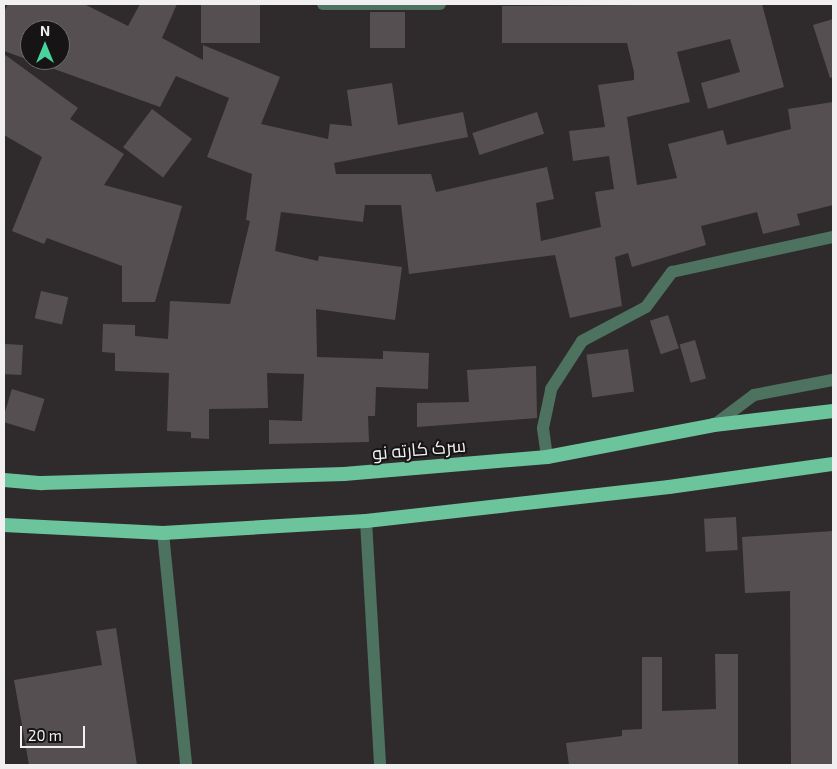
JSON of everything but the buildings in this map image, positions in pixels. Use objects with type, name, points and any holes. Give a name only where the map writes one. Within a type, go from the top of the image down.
[{"type":"highway","name":"سرک کارته نو","points":[[4,480],[42,483],[344,474],[547,457],[714,425],[833,410]]},
{"type":"highway","points":[[4,524],[163,533],[366,521],[669,487],[833,464]]},
{"type":"street","points":[[323,4],[440,4]]},
{"type":"street","points":[[547,457],[543,428],[551,389],[582,341],[646,307],[672,272],[833,236]]},
{"type":"street","points":[[714,425],[754,396],[833,380]]},
{"type":"street","points":[[366,521],[380,765]]},
{"type":"street","points":[[163,533],[186,765]]}]
